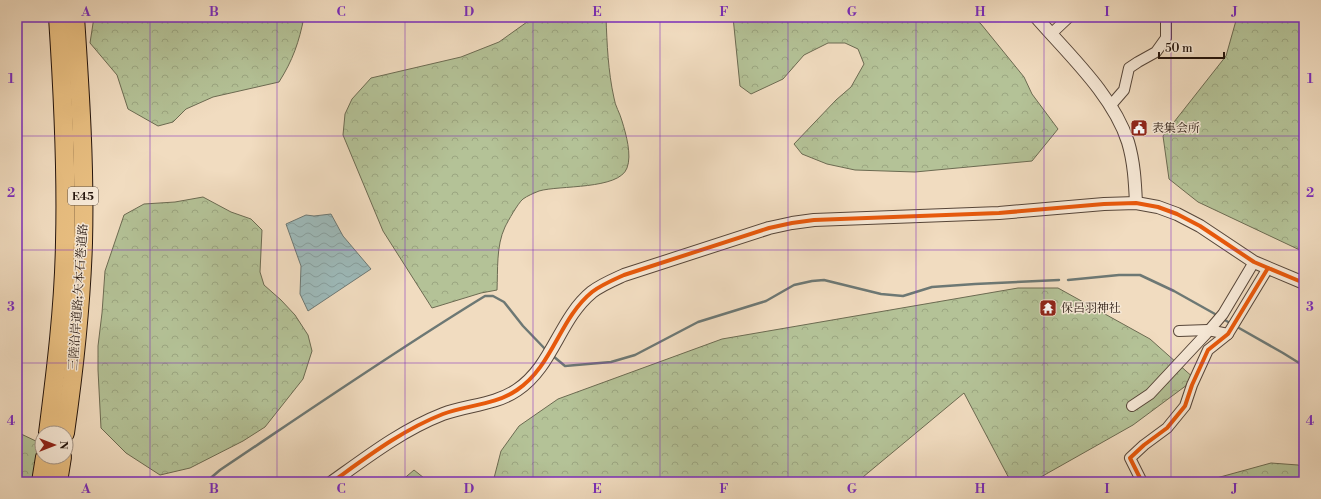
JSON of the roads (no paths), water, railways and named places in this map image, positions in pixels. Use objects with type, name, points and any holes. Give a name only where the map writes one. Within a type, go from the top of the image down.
[{"type":"highway","name":"三陸沿岸道路;矢本石巻道路","points":[[58,17],[66,161],[65,425]]},
{"type":"highway","name":"三陸沿岸道路;矢本石巻道路","points":[[50,425],[79,313],[83,243],[83,161],[75,17]]},
{"type":"highway","points":[[41,482],[44,465]]},
{"type":"highway","points":[[58,482],[61,465]]},
{"type":"street","points":[[1036,17],[1089,77],[1111,105],[1128,142],[1135,176],[1136,203]]},
{"type":"street","points":[[1051,34],[1069,17]]},
{"type":"street","points":[[1111,105],[1124,90],[1129,68],[1156,52],[1166,38],[1166,17]]},
{"type":"street","points":[[332,482],[385,444],[423,423],[444,414],[501,398],[517,390],[535,375],[552,351],[564,327],[581,303],[592,292],[606,283],[624,275],[792,222],[999,213],[1104,204],[1136,203],[1158,207],[1177,214],[1200,226],[1254,262],[1304,283]]},
{"type":"street","points":[[1132,406],[1150,394],[1223,314],[1254,262]]},
{"type":"street","points":[[1142,482],[1130,458],[1144,445],[1167,428],[1185,406],[1192,385],[1208,350],[1228,334],[1268,268]]},
{"type":"street","points":[[1179,331],[1208,330],[1228,334]]},
{"type":"water","points":[[331,214],[343,236],[371,269],[308,311],[300,294],[301,266],[286,224],[306,215],[314,216]]},
{"type":"waterway","points":[[1068,280],[1119,275],[1140,275],[1174,291],[1215,314]]},
{"type":"waterway","points":[[553,356],[565,366],[611,362],[635,355],[698,322],[766,301],[794,285],[812,281],[824,280],[881,294],[903,296],[932,287],[1059,280]]},
{"type":"waterway","points":[[206,482],[220,470],[418,338],[485,296],[493,296],[504,302],[523,326],[547,351]]},
{"type":"waterway","points":[[1223,319],[1230,323]]},
{"type":"waterway","points":[[1239,328],[1304,366]]},
{"type":"place","name":"表集会所","points":[[1139,128]]},
{"type":"place","name":"保呂羽神社","points":[[1048,308]]}]
